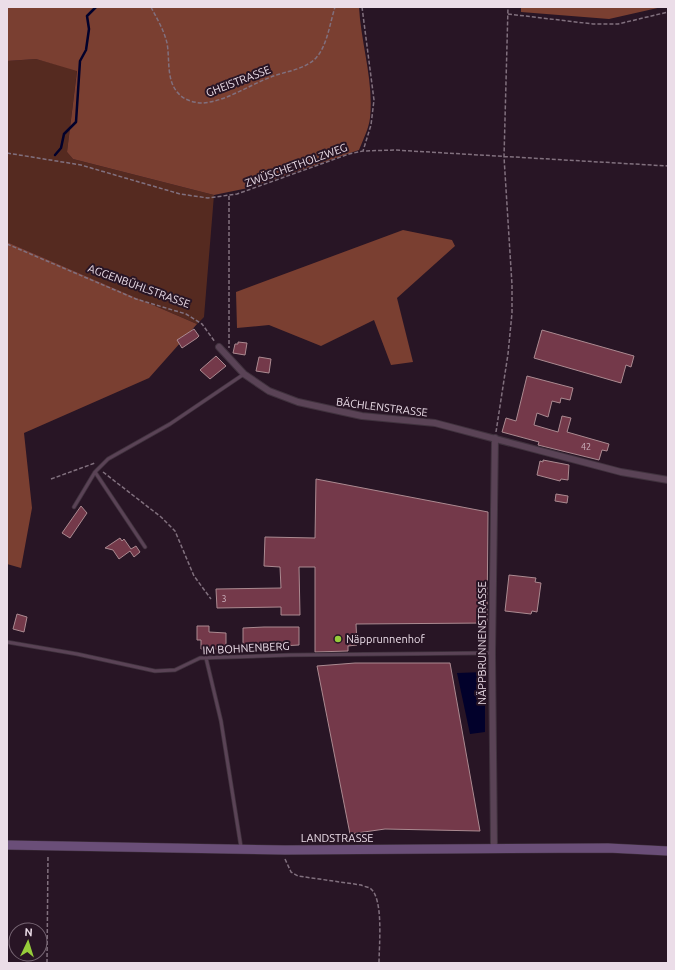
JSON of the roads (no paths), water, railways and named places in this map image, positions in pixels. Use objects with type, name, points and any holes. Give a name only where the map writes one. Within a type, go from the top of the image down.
[{"type":"main road","name":"LANDSTRASSE","points":[[7,845],[285,850],[608,848],[668,851]]},
{"type":"street","points":[[219,347],[244,374]]},
{"type":"street","name":"BÄCHLENSTRASSE","points":[[244,374],[269,391],[325,410],[362,416],[435,423],[621,472],[668,480]]},
{"type":"street","name":"NÄPPBRUNNENSTRASSE","points":[[494,849],[492,653],[495,438]]},
{"type":"lane","points":[[74,507],[94,472],[108,459],[170,424],[244,374]]},
{"type":"lane","points":[[94,472],[145,547]]},
{"type":"lane","name":"IM BOHNENBERG","points":[[7,642],[49,649],[155,671],[176,670],[192,661],[206,658],[290,655],[492,653]]},
{"type":"lane","points":[[206,658],[221,721],[241,849]]},
{"type":"water","points":[[485,672],[485,732],[470,734],[457,673]]},
{"type":"waterway","points":[[55,155],[61,148],[64,134],[76,122],[80,61],[86,50],[89,29],[87,16],[96,7]]},
{"type":"place","name":"Näpprunnenhof","points":[[338,639]]}]
